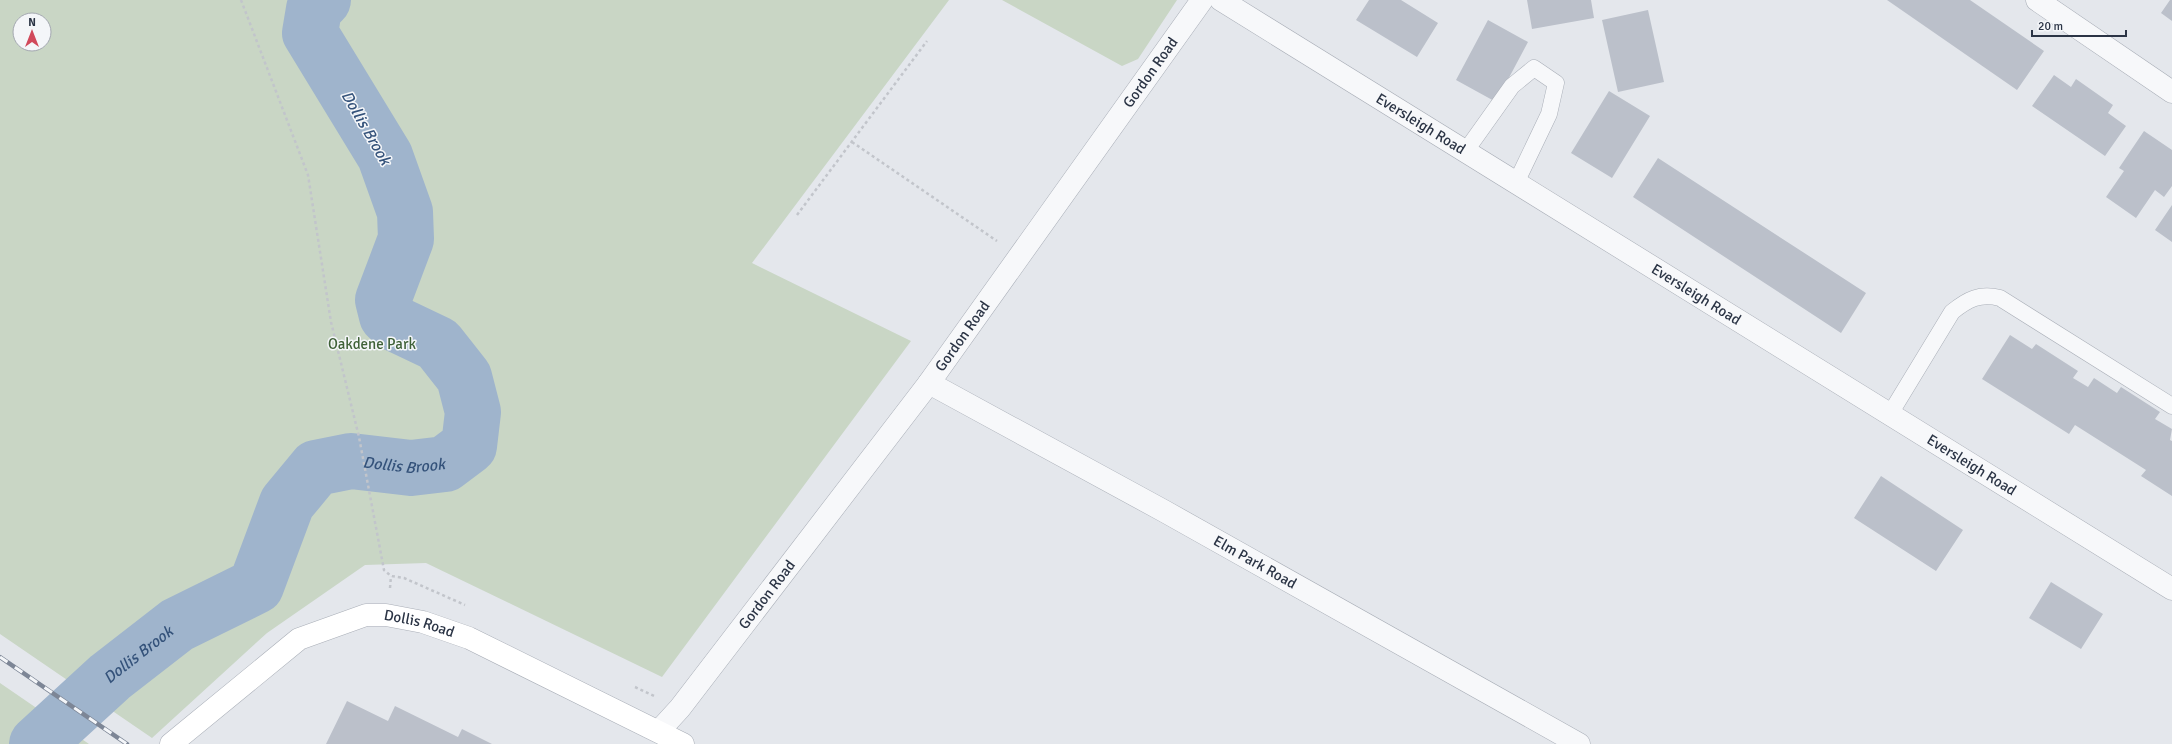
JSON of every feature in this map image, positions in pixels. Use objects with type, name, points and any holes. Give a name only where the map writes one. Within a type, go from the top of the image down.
[{"type":"main road","name":"Dollis Road","points":[[171,744],[299,638],[366,615],[386,615],[423,622],[469,638],[683,744]]},
{"type":"street","name":"Gordon Road","points":[[659,731],[712,666],[929,382],[1202,0]]},
{"type":"street","name":"Eversleigh Road","points":[[1221,0],[2172,589]]},
{"type":"street","points":[[2037,0],[2172,92]]},
{"type":"street","name":"Elm Park Road","points":[[929,382],[1164,511],[1579,744]]},
{"type":"lane","points":[[1465,152],[1512,86],[1534,68],[1556,83],[1549,114],[1516,183]]},
{"type":"lane","points":[[1890,414],[1952,312],[1964,302],[1988,294],[2000,298],[2172,406]]},
{"type":"path","points":[[241,0],[308,175],[331,322],[359,437],[366,482],[384,570],[391,576]]},
{"type":"path","points":[[797,215],[927,41]]},
{"type":"path","points":[[852,142],[1020,256]]},
{"type":"green space","name":"Oakdene Park","points":[[0,0],[949,0],[752,263],[911,341],[662,677],[426,563],[365,565],[267,633],[152,738],[0,634]]},
{"type":"green space","points":[[1002,0],[1177,0],[1138,59],[1122,66]]},
{"type":"green space","points":[[0,683],[89,744],[0,744]]},
{"type":"building","points":[[1369,0],[1401,0],[1438,23],[1417,57],[1356,20]]},
{"type":"building","points":[[1527,0],[1591,0],[1594,18],[1532,29]]},
{"type":"building","points":[[1887,0],[1970,0],[2044,51],[2017,90]]},
{"type":"building","points":[[2170,0],[2172,0],[2172,21],[2161,13]]},
{"type":"building","points":[[1648,10],[1664,82],[1618,92],[1602,20]]},
{"type":"building","points":[[1488,20],[1528,42],[1496,102],[1456,80]]},
{"type":"building","points":[[2054,75],[2071,87],[2076,79],[2113,105],[2108,113],[2126,126],[2105,156],[2032,106]]},
{"type":"building","points":[[1609,91],[1650,116],[1612,178],[1571,153]]},
{"type":"building","points":[[2144,131],[2172,150],[2172,186],[2164,197],[2155,190],[2136,218],[2106,197],[2124,171],[2119,168]]},
{"type":"building","points":[[1658,158],[1866,293],[1841,333],[1633,197]]},
{"type":"building","points":[[2172,205],[2172,242],[2155,230]]},
{"type":"building","points":[[2010,335],[2032,349],[2036,344],[2078,371],[2073,378],[2088,387],[2094,378],[2117,393],[2121,387],[2160,412],[2155,419],[2172,429],[2170,440],[2172,441],[2172,496],[2141,476],[2146,470],[2075,425],[2069,434],[1982,379]]},
{"type":"building","points":[[1881,476],[1963,530],[1936,571],[1854,518]]},
{"type":"building","points":[[2051,582],[2103,614],[2081,649],[2029,618]]},
{"type":"building","points":[[347,701],[388,721],[395,706],[458,737],[462,729],[492,744],[326,744]]},
{"type":"waterway","name":"Dollis Brook","points":[[37,744],[110,677],[177,625],[256,586],[287,503],[316,468],[351,461],[411,468],[445,464],[469,446],[473,412],[464,377],[438,344],[396,324],[387,316],[383,300],[406,239],[405,212],[385,156],[310,33],[314,9],[323,0]]},
{"type":"railway","points":[[0,657],[127,744]]}]
